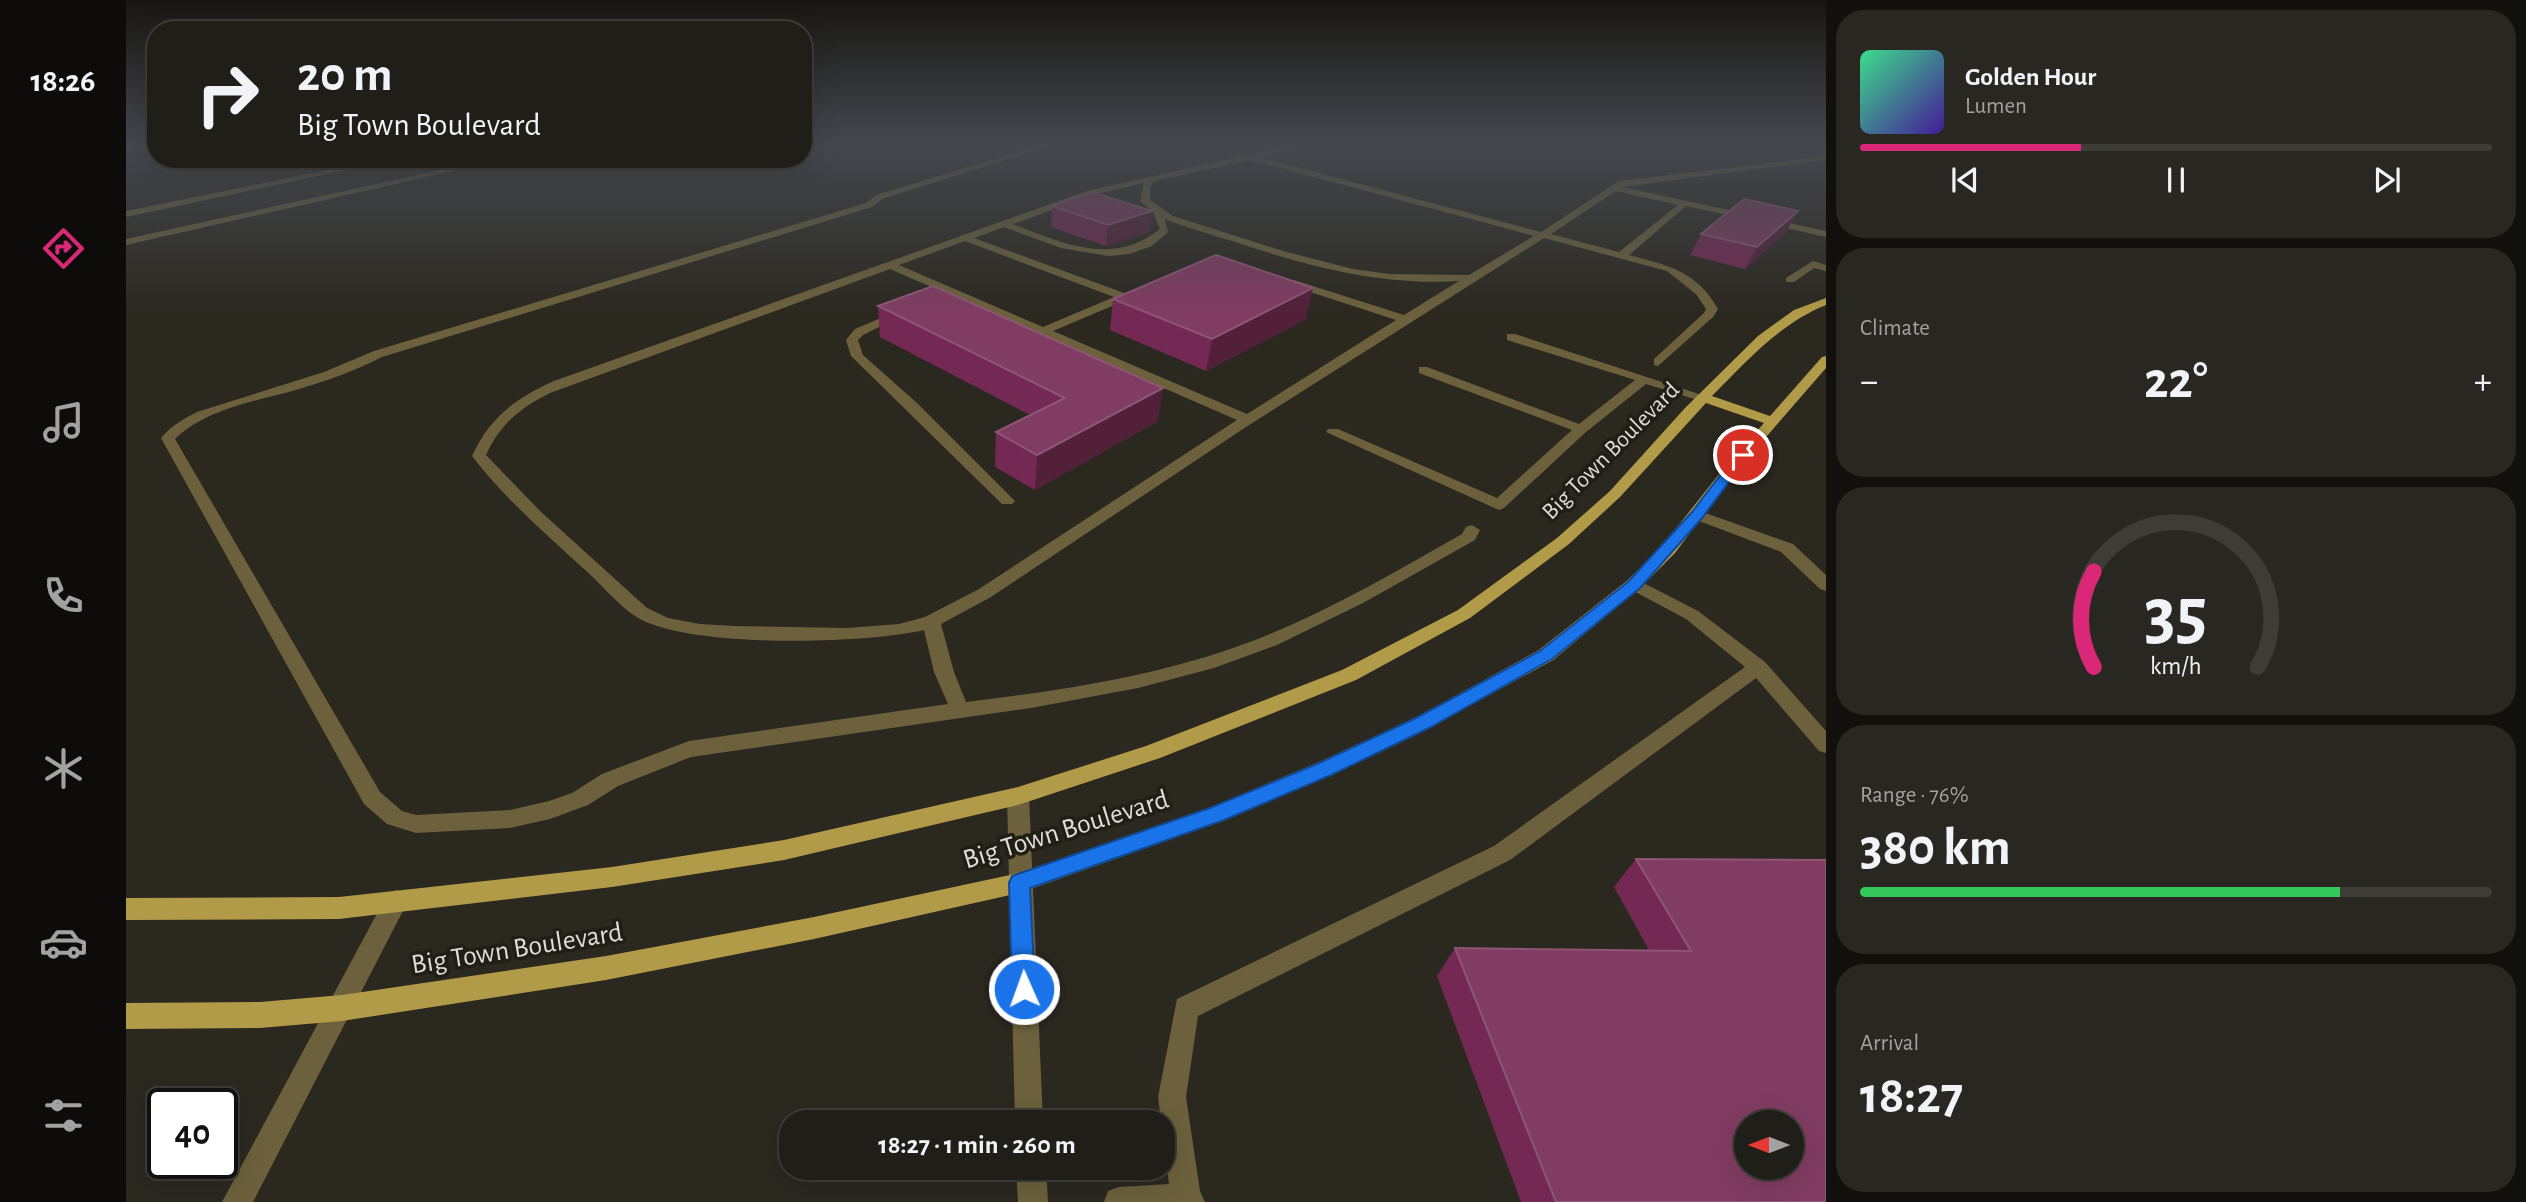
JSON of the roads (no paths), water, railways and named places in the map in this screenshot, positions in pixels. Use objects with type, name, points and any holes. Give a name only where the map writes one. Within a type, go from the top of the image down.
[{"type":"main road","name":"Big Town Boulevard","points":[[126,909],[339,908],[612,877],[784,850],[1018,796],[1153,752],[1349,675],[1464,614],[1563,541],[1615,494],[1762,339],[1798,312],[1826,301]]},
{"type":"main road","name":"Big Town Boulevard","points":[[126,1016],[260,1015],[342,1008],[606,968],[814,928],[1019,883],[1217,814],[1324,769],[1422,723],[1546,655],[1634,584],[1697,515],[1728,472],[1826,360]]},
{"type":"main road","points":[[1704,398],[1772,421]]},
{"type":"street","points":[[126,214],[194,200]]},
{"type":"street","points":[[126,242],[316,200]]},
{"type":"street","points":[[875,200],[869,205],[379,354],[343,369],[209,412],[180,425],[168,438],[372,798],[395,818],[416,824],[435,825],[510,819],[550,810],[580,799],[610,780],[689,749],[1029,702],[1137,682],[1240,652],[1315,621],[1469,537],[1472,530]]},
{"type":"street","points":[[1070,200],[534,395],[512,408],[496,423],[478,457],[534,514],[641,612],[664,623],[699,630],[734,632],[847,634],[899,630],[931,622],[985,593],[1248,419],[1544,235],[1595,200]]},
{"type":"street","points":[[1146,200],[1170,218],[1351,273],[1414,281],[1475,276]]},
{"type":"street","points":[[1411,200],[1671,269],[1689,281],[1708,300],[1712,309],[1709,315],[1658,362]]},
{"type":"street","points":[[1671,200],[1826,234]]},
{"type":"street","points":[[1622,255],[1685,203]]},
{"type":"street","points":[[1004,224],[1046,240],[1094,251],[1132,250],[1156,240],[1165,230],[1157,211]]},
{"type":"street","points":[[965,238],[1124,297]]},
{"type":"street","points":[[1790,279],[1813,264],[1826,268]]},
{"type":"street","points":[[890,265],[1248,419]]},
{"type":"street","points":[[1276,278],[1405,320]]},
{"type":"street","points":[[1044,331],[1146,287]]},
{"type":"street","points":[[930,302],[954,292]]},
{"type":"street","points":[[909,310],[859,332],[852,340],[858,356],[1007,501]]},
{"type":"street","points":[[1511,337],[1704,398]]},
{"type":"street","points":[[1423,370],[1581,429]]},
{"type":"street","points":[[1333,432],[1499,505],[1581,429],[1644,379]]},
{"type":"street","points":[[1697,515],[1787,548],[1826,585]]},
{"type":"street","points":[[1634,584],[1692,615],[1758,667],[1826,745]]},
{"type":"street","points":[[931,622],[944,672],[960,710]]},
{"type":"street","points":[[1119,1202],[1188,1200],[1172,1097],[1186,1009],[1502,853],[1758,667]]},
{"type":"street","points":[[1018,796],[1028,1110]]},
{"type":"street","points":[[237,1202],[342,1008],[396,901]]},
{"type":"street","points":[[1032,1180],[1033,1202]]}]
